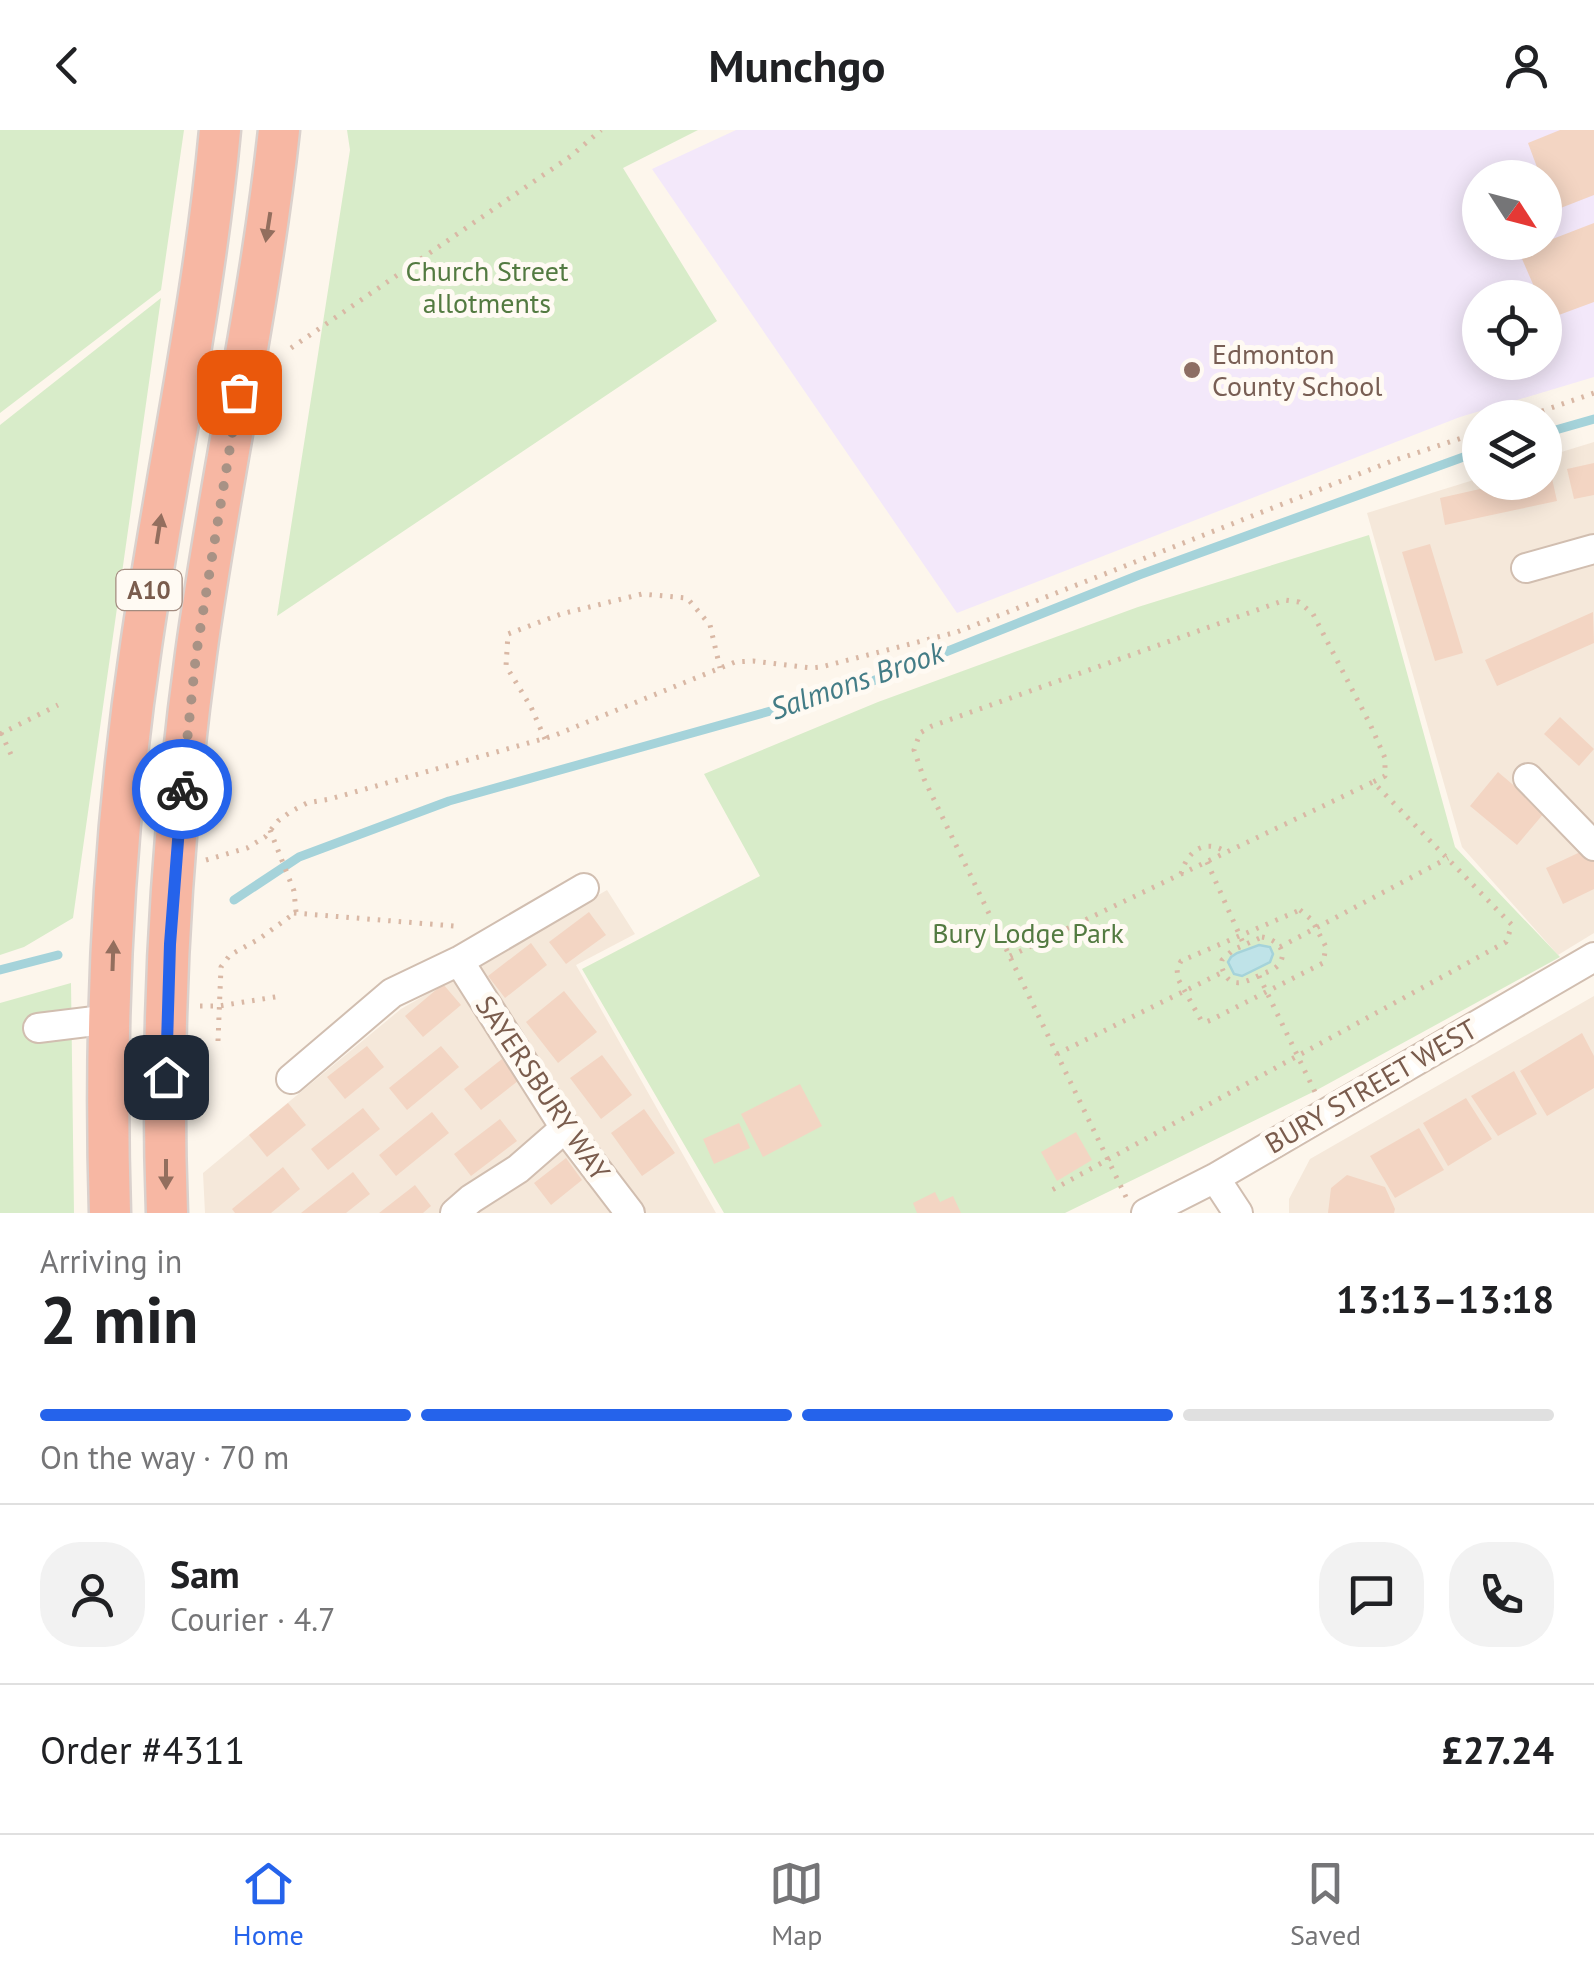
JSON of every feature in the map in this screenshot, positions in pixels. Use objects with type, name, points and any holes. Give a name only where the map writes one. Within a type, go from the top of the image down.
[{"type":"highway","name":"A10","points":[[110,1213],[111,1019],[121,818],[140,650],[201,286],[220,130]]},
{"type":"highway","name":"A10","points":[[167,1213],[167,1006],[178,825],[196,655],[271,207],[279,130]]},
{"type":"street","points":[[1526,568],[1594,549]]},
{"type":"street","points":[[1528,778],[1594,846]]},
{"type":"street","points":[[291,1079],[392,994],[584,888]]},
{"type":"street","name":"SAYERSBURY WAY","points":[[467,956],[566,1128],[630,1213]]},
{"type":"street","name":"BURY STREET WEST","points":[[1138,1208],[1215,1178],[1594,957]]},
{"type":"street","points":[[38,1028],[111,1019]]},
{"type":"street","points":[[455,1213],[518,1169],[566,1128]]},
{"type":"street","points":[[1215,1178],[1238,1213]]},
{"type":"path","points":[[291,348],[570,156],[601,130]]},
{"type":"path","points":[[1562,404],[1594,393]]},
{"type":"path","points":[[217,857],[265,838],[278,821],[306,803],[545,738],[744,660],[821,667],[957,632],[1392,461],[1462,438]]},
{"type":"path","points":[[545,738],[506,666],[508,634],[562,614],[642,594],[686,598],[710,625],[720,668]]},
{"type":"path","points":[[1010,956],[1386,776],[1385,758],[1370,724],[1313,614],[1300,602],[1285,600],[932,726],[920,733],[914,750],[924,778],[1108,1159],[1138,1208]]},
{"type":"path","points":[[14,761],[1,734],[58,705]]},
{"type":"path","points":[[1052,1190],[1506,942],[1512,925],[1373,782]]},
{"type":"path","points":[[270,830],[294,891],[294,913]]},
{"type":"path","points":[[1181,874],[1189,854],[1201,847],[1217,846],[1226,852]]},
{"type":"path","points":[[1280,946],[1448,858]]},
{"type":"path","points":[[1207,862],[1244,945]]},
{"type":"path","points":[[1300,910],[1312,920],[1326,947],[1322,963],[1206,1022],[1201,1020],[1176,968],[1181,960],[1240,936],[1300,910]]},
{"type":"path","points":[[218,1041],[221,967],[230,955],[294,913],[454,926],[467,956]]},
{"type":"path","points":[[1272,938],[1280,946],[1281,962],[1259,976],[1235,983],[1222,972],[1222,960],[1244,945],[1272,938]]},
{"type":"path","points":[[1057,1054],[1222,972]]},
{"type":"path","points":[[1259,976],[1328,1111]]},
{"type":"path","points":[[190,1006],[218,1006],[281,996]]},
{"type":"shaded area","name":"Edmonton County School","points":[[736,130],[1594,130],[1594,377],[1517,400],[1462,400],[1462,416],[957,613],[652,169]]},
{"type":"shaded area","points":[[1594,442],[1594,933],[1558,955],[1462,847],[1367,513],[1462,484],[1462,500],[1562,500],[1562,452]]},
{"type":"shaded area","points":[[607,890],[635,934],[576,965],[716,1213],[205,1213],[203,1173],[401,1009]]},
{"type":"shaded area","points":[[1594,996],[1594,1213],[1289,1213],[1289,1199],[1310,1159]]},
{"type":"green space","points":[[0,130],[184,130],[161,290],[0,413]]},
{"type":"green space","name":"Church Street allotments","points":[[347,130],[698,130],[623,168],[717,321],[277,616],[350,150]]},
{"type":"green space","points":[[161,298],[73,918],[24,947],[0,955],[0,425]]},
{"type":"green space","name":"Bury Lodge Park","points":[[1369,535],[1455,847],[1560,957],[1315,1091],[1065,1213],[724,1213],[582,969],[760,876],[704,774],[878,702],[1138,607]]},
{"type":"green space","points":[[71,983],[74,1213],[0,1213],[0,1003]]},
{"type":"water","points":[[1259,945],[1270,947],[1270,962],[1242,976],[1234,974],[1228,962],[1231,957]]},
{"type":"building","points":[[1560,130],[1594,130],[1594,195],[1562,207],[1562,160],[1534,160],[1528,143]]},
{"type":"building","points":[[1594,223],[1594,302],[1562,314],[1562,280],[1531,280],[1522,260],[1562,260],[1562,235]]},
{"type":"building","points":[[1594,463],[1594,495],[1574,499],[1567,469]]},
{"type":"building","points":[[1462,493],[1462,500],[1557,501],[1445,525],[1440,498]]},
{"type":"building","points":[[1430,544],[1463,653],[1435,661],[1402,552]]},
{"type":"building","points":[[1593,612],[1594,643],[1497,686],[1485,660]]},
{"type":"building","points":[[1560,717],[1594,749],[1579,766],[1544,734]]},
{"type":"building","points":[[1498,772],[1545,812],[1517,845],[1470,806]]},
{"type":"building","points":[[1589,848],[1594,857],[1594,889],[1563,904],[1546,868]]},
{"type":"building","points":[[589,912],[606,935],[566,964],[549,942]]},
{"type":"building","points":[[531,943],[547,965],[505,998],[488,976]]},
{"type":"building","points":[[443,984],[461,1005],[423,1037],[405,1016]]},
{"type":"building","points":[[564,991],[597,1032],[558,1063],[526,1022]]},
{"type":"building","points":[[1582,1033],[1594,1056],[1594,1088],[1547,1116],[1520,1071]]},
{"type":"building","points":[[367,1046],[384,1067],[345,1099],[327,1077]]},
{"type":"building","points":[[441,1046],[459,1067],[407,1110],[389,1088]]},
{"type":"building","points":[[602,1055],[632,1095],[601,1119],[570,1078]]},
{"type":"building","points":[[502,1059],[518,1081],[481,1110],[464,1089]]},
{"type":"building","points":[[1514,1071],[1537,1114],[1498,1136],[1471,1096]]},
{"type":"building","points":[[800,1084],[822,1126],[763,1157],[741,1114]]},
{"type":"building","points":[[1466,1098],[1492,1139],[1448,1166],[1423,1123]]},
{"type":"building","points":[[288,1103],[306,1125],[267,1157],[249,1135]]},
{"type":"building","points":[[363,1108],[380,1129],[328,1170],[311,1149]]},
{"type":"building","points":[[644,1109],[675,1153],[642,1176],[611,1133]]},
{"type":"building","points":[[432,1112],[449,1133],[396,1176],[379,1155]]},
{"type":"building","points":[[500,1119],[517,1141],[471,1176],[454,1154]]},
{"type":"building","points":[[739,1123],[750,1148],[714,1164],[703,1139]]},
{"type":"building","points":[[1419,1128],[1444,1170],[1395,1198],[1370,1156]]},
{"type":"building","points":[[1076,1132],[1092,1160],[1057,1181],[1041,1152]]},
{"type":"building","points":[[566,1158],[582,1180],[551,1205],[534,1183]]},
{"type":"building","points":[[283,1167],[300,1189],[271,1213],[235,1213],[232,1209]]},
{"type":"building","points":[[353,1172],[370,1194],[346,1213],[301,1213]]},
{"type":"building","points":[[1347,1175],[1385,1187],[1394,1213],[1328,1213],[1331,1188]]},
{"type":"building","points":[[415,1185],[431,1206],[423,1213],[379,1213]]},
{"type":"building","points":[[935,1192],[940,1202],[953,1196],[961,1213],[917,1213],[913,1203]]},
{"type":"waterway","name":"Salmons Brook","points":[[1562,428],[1594,419]]},
{"type":"waterway","name":"Salmons Brook","points":[[234,900],[299,857],[449,801],[860,686],[1139,575],[1462,458]]},
{"type":"waterway","name":"Salmons Brook","points":[[0,970],[58,955]]},
{"type":"way so far","points":[[182,789],[196,655],[239,392]]},
{"type":"place","name":"Edmonton County School","points":[[1192,370]]},
{"type":"route","points":[[166,1077],[170,944],[182,789]]}]
